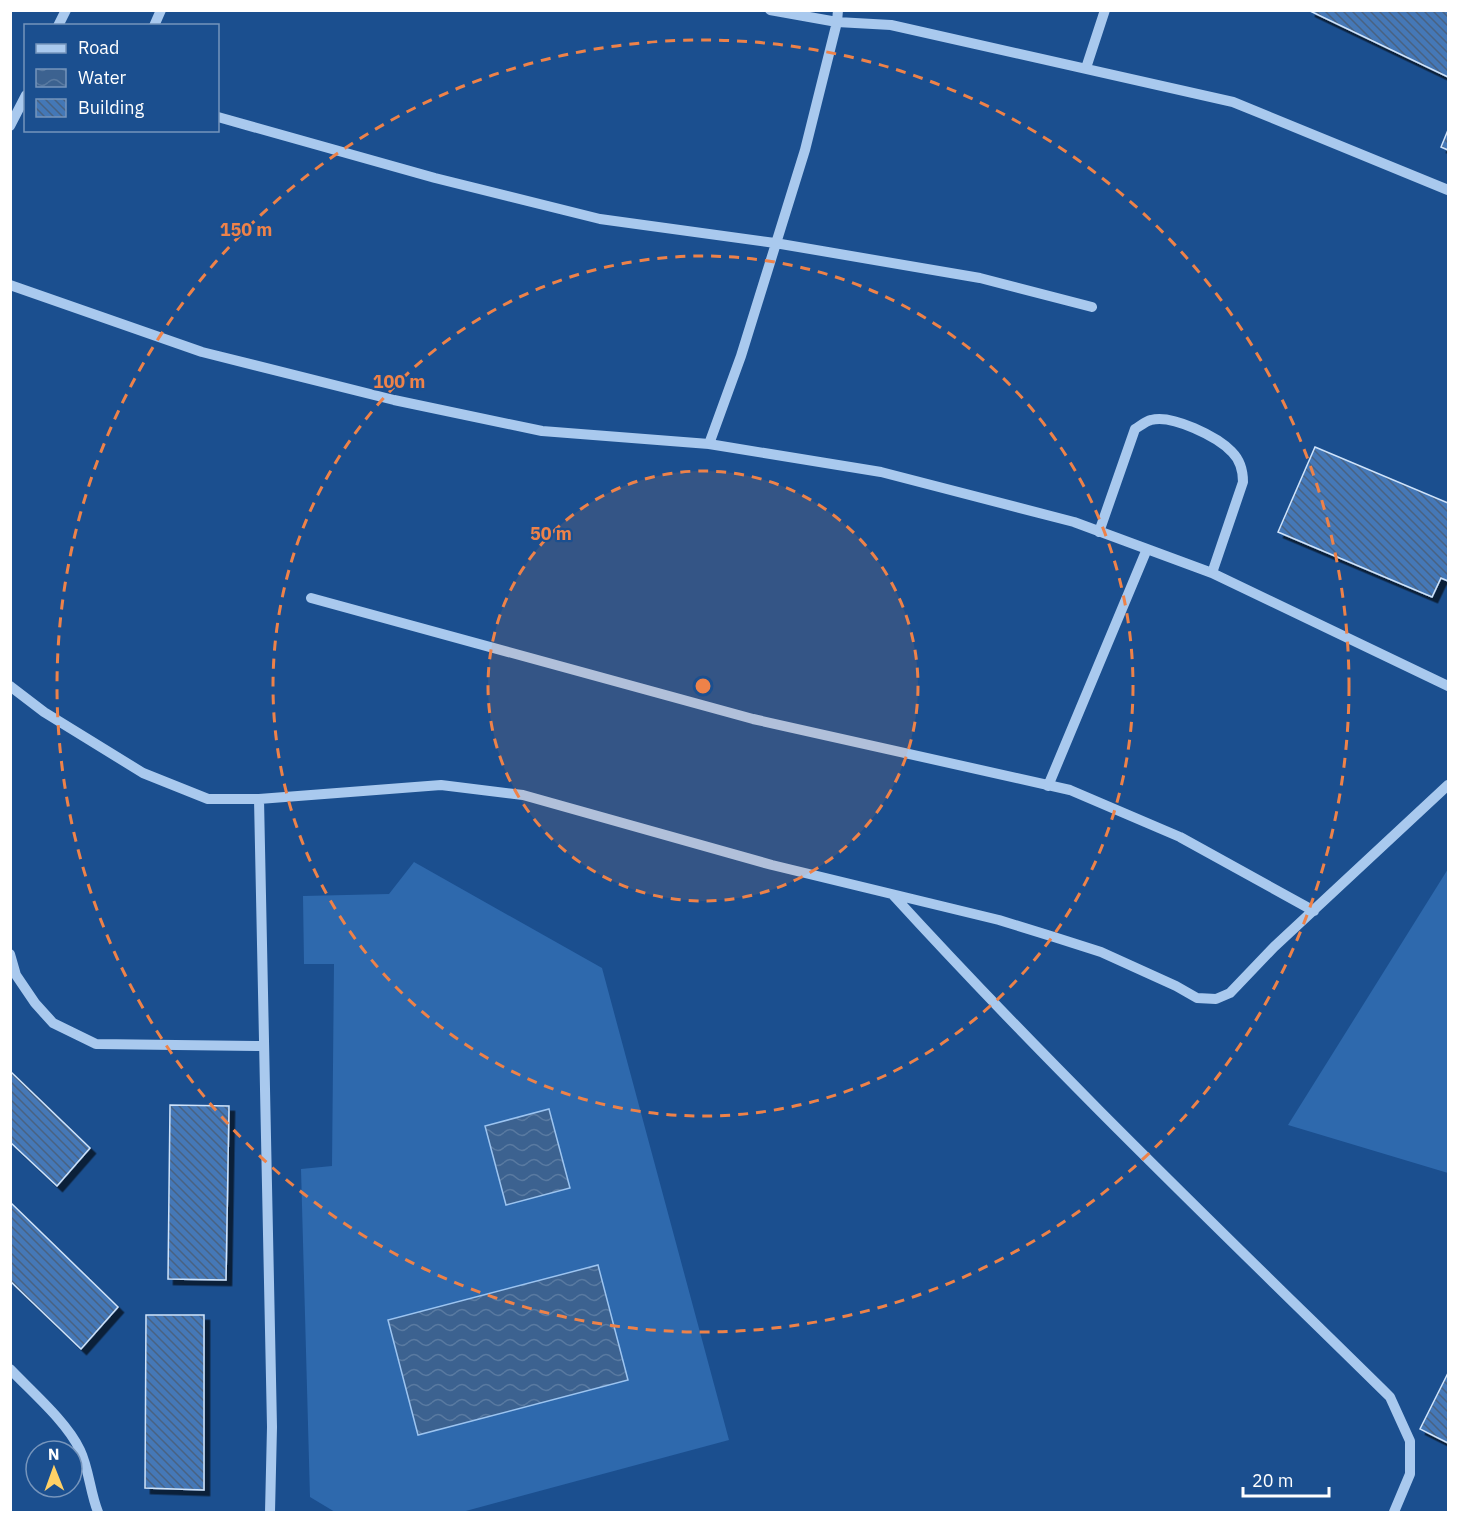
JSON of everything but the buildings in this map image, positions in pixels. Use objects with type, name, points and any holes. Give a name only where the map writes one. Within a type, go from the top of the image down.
[{"type":"street","points":[[59,24],[66,10]]},
{"type":"street","points":[[155,24],[161,10]]},
{"type":"street","points":[[770,10],[837,16],[891,25],[1233,102],[1449,190]]},
{"type":"street","points":[[1086,68],[1105,10]]},
{"type":"street","points":[[710,444],[741,356],[806,150],[837,16]]},
{"type":"street","points":[[10,126],[24,99]]},
{"type":"street","points":[[219,117],[435,178],[600,219],[776,243],[980,278],[1092,307]]},
{"type":"street","points":[[10,285],[202,352],[394,400],[542,431],[710,444],[880,472],[1074,522],[1212,573],[1449,686]]},
{"type":"street","points":[[1099,532],[1135,429],[1152,419],[1172,420],[1207,434],[1231,451],[1239,461],[1243,474],[1243,482],[1212,573]]},
{"type":"street","points":[[1048,786],[1147,549]]},
{"type":"street","points":[[311,598],[753,719],[1070,790],[1180,837],[1314,911]]},
{"type":"street","points":[[10,686],[44,712],[143,773],[208,799],[259,799],[441,785],[524,795],[772,865],[999,920],[1101,952],[1197,998],[1216,999],[1230,993],[1274,946],[1449,785]]},
{"type":"street","points":[[259,799],[272,1427],[270,1512]]},
{"type":"street","points":[[893,895],[949,957],[1118,1128],[1390,1397],[1410,1441],[1410,1473],[1394,1512]]},
{"type":"street","points":[[10,954],[16,975],[35,1003],[53,1023],[96,1044],[263,1046]]},
{"type":"street","points":[[10,1369],[73,1436],[81,1453],[91,1495],[98,1512]]},
{"type":"shaded area","points":[[414,862],[602,968],[729,1440],[462,1512],[335,1512],[310,1497],[301,1169],[332,1166],[334,964],[304,964],[303,896],[389,894]]},
{"type":"shaded area","points":[[1448,869],[1448,1173],[1288,1125]]},
{"type":"water","points":[[549,1109],[570,1188],[506,1205],[485,1126]]},
{"type":"water","points":[[598,1265],[628,1380],[418,1435],[388,1320]]}]
